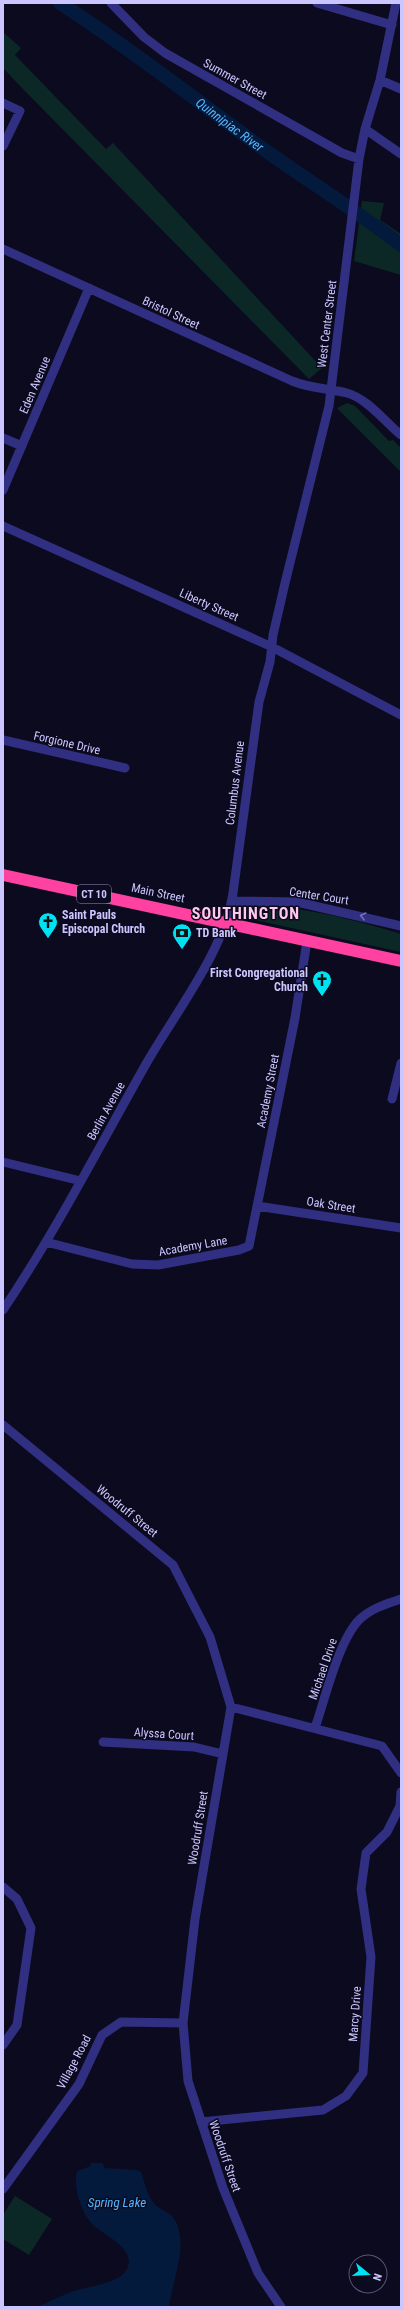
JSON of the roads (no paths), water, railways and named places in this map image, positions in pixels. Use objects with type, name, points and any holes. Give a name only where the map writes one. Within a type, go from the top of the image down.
[{"type":"highway","name":"Main Street","points":[[3,875],[401,961]]},
{"type":"street","name":"Summer Street","points":[[111,3],[144,37],[165,53],[342,153],[359,159]]},
{"type":"street","points":[[317,3],[392,25]]},
{"type":"street","name":"West Center Street","points":[[272,647],[284,583],[310,487],[330,391],[359,159],[365,129],[380,80],[396,3]]},
{"type":"street","points":[[380,80],[401,89]]},
{"type":"street","points":[[3,103],[20,111],[3,146]]},
{"type":"street","points":[[365,129],[401,154]]},
{"type":"street","name":"Bristol Street","points":[[3,249],[292,381],[316,389],[348,393],[367,404],[401,435]]},
{"type":"street","name":"Eden Avenue","points":[[3,490],[89,288]]},
{"type":"street","points":[[3,438],[22,446]]},
{"type":"street","name":"Liberty Street","points":[[3,526],[272,647],[401,715]]},
{"type":"street","name":"Columbus Avenue","points":[[226,922],[232,901],[253,735],[272,647]]},
{"type":"street","name":"Forgione Drive","points":[[3,740],[125,768]]},
{"type":"street","name":"Center Court","points":[[232,901],[298,902],[401,926]]},
{"type":"street","name":"Berlin Avenue","points":[[3,1310],[46,1242],[147,1063],[214,951],[226,922]]},
{"type":"street","name":"Academy Street","points":[[249,1246],[295,1018],[307,941]]},
{"type":"street","points":[[392,1099],[401,1063]]},
{"type":"street","points":[[3,1162],[81,1181]]},
{"type":"street","name":"Oak Street","points":[[257,1206],[401,1228]]},
{"type":"street","name":"Academy Lane","points":[[46,1242],[132,1264],[158,1265],[239,1250],[249,1246]]},
{"type":"street","name":"Woodruff Street","points":[[3,1425],[173,1565],[210,1637],[231,1707],[195,1919],[183,2023],[188,2081],[223,2188],[258,2273],[281,2307]]},
{"type":"street","name":"Michael Drive","points":[[315,1728],[346,1638],[360,1619],[378,1606],[401,1599]]},
{"type":"street","points":[[231,1707],[382,1746],[401,1773]]},
{"type":"street","name":"Alyssa Court","points":[[103,1742],[194,1747],[223,1754]]},
{"type":"street","name":"Marcy Drive","points":[[201,2122],[323,2110],[346,2096],[363,2073],[371,1957],[361,1889],[366,1853],[387,1832],[400,1806],[401,1792]]},
{"type":"street","points":[[3,1887],[18,1899],[31,1928],[17,2025],[3,2044]]},
{"type":"street","name":"Village Road","points":[[3,2189],[79,2084],[102,2035],[121,2022],[183,2023]]},
{"type":"water","name":"Spring Lake","points":[[91,2163],[102,2163],[105,2168],[137,2170],[141,2172],[147,2191],[152,2200],[158,2207],[171,2215],[177,2224],[180,2235],[179,2260],[169,2307],[37,2307],[71,2292],[100,2285],[115,2279],[125,2272],[129,2264],[125,2250],[93,2225],[79,2200],[76,2185],[77,2171],[91,2166]]},
{"type":"waterway","name":"Quinnipiac River","points":[[60,3],[165,76],[269,153],[401,245]]},
{"type":"place","name":"Saint Pauls Episcopal Church","points":[[48,939]]},
{"type":"place","name":"TD Bank","points":[[182,950]]},
{"type":"place","name":"First Congregational Church","points":[[322,997]]},
{"type":"district","name":"SOUTHINGTON","points":[[246,913]]}]
